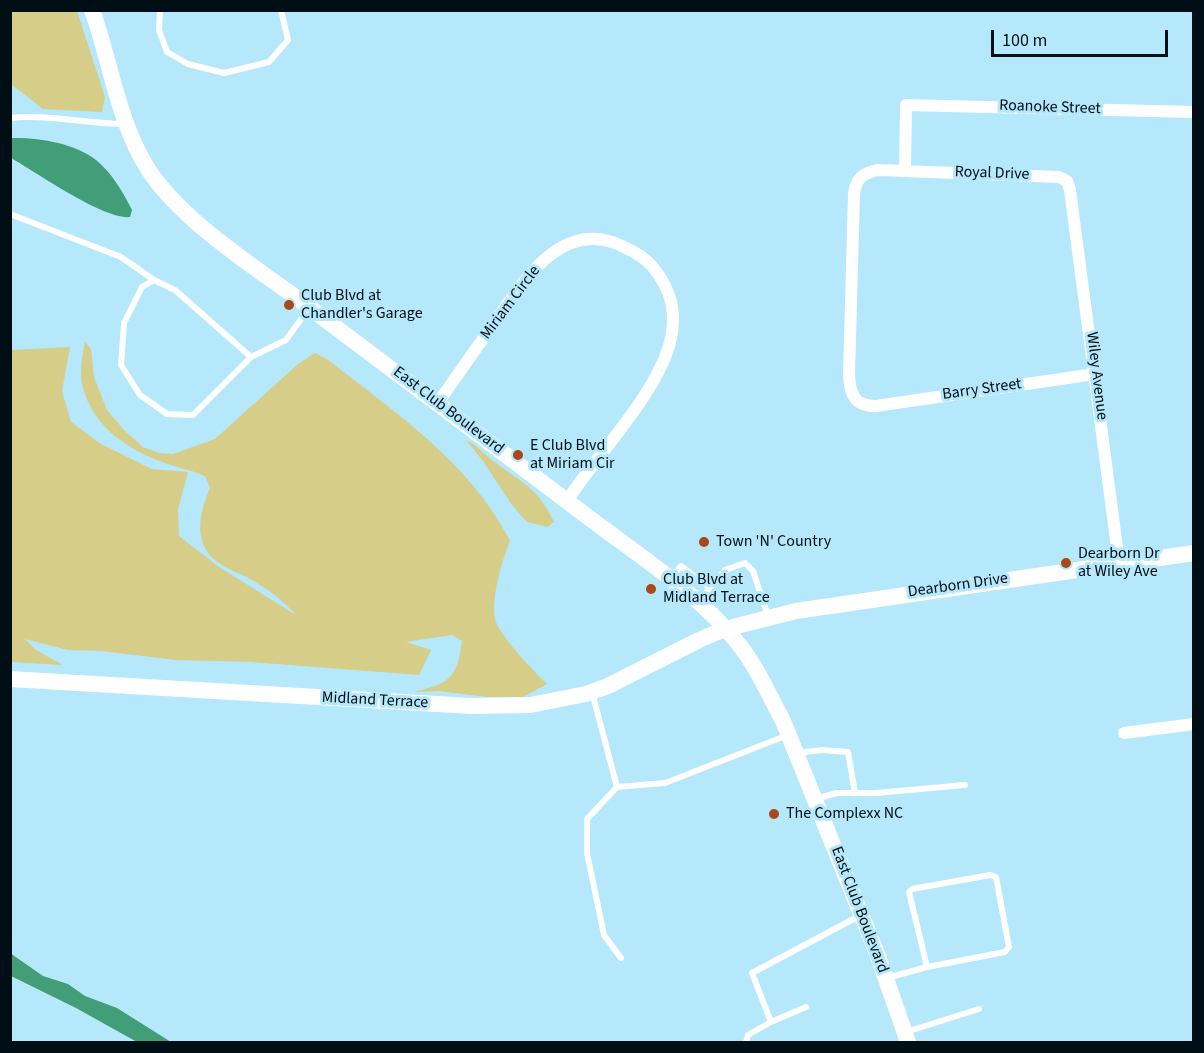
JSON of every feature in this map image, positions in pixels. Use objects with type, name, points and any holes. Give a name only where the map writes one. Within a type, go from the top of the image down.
[{"type":"street","name":"East Club Boulevard","points":[[92,10],[126,124],[137,149],[149,171],[183,210],[309,308],[669,579],[737,642],[764,684],[796,753],[862,915],[906,1037]]},
{"type":"street","name":"Roanoke Street","points":[[906,171],[906,105],[1194,112]]},
{"type":"street","name":"Royal Drive","points":[[868,406],[854,399],[850,390],[855,185],[858,179],[866,173],[878,170],[1059,177],[1067,182],[1070,190]]},
{"type":"street","name":"Wiley Avenue","points":[[1070,190],[1119,563]]},
{"type":"street","name":"Miriam Circle","points":[[438,403],[526,278],[547,257],[564,246],[581,240],[596,239],[614,242],[633,251],[648,262],[663,280],[670,297],[672,329],[663,363],[649,388],[567,501]]},
{"type":"street","name":"Barry Street","points":[[868,406],[1095,374]]},
{"type":"street","name":"Dearborn Drive","points":[[725,629],[796,611],[894,595],[1194,553]]},
{"type":"street","name":"Midland Terrace","points":[[10,679],[471,706],[530,705],[562,700],[608,686],[725,629]]},
{"type":"street","points":[[1124,733],[1194,724]]},
{"type":"lane","points":[[160,10],[159,30],[166,52],[188,64],[224,74],[268,62],[275,55],[288,40],[281,10]]},
{"type":"lane","points":[[10,118],[66,118],[98,124],[126,124]]},
{"type":"lane","points":[[10,214],[121,257],[154,280],[175,290],[251,357]]},
{"type":"lane","points":[[154,280],[142,287],[124,323],[121,365],[140,395],[167,414],[193,415],[251,357],[286,340],[309,308]]},
{"type":"lane","points":[[697,603],[725,570],[745,563],[753,571],[769,618]]},
{"type":"lane","points":[[669,579],[681,566],[710,588]]},
{"type":"lane","points":[[591,692],[617,787]]},
{"type":"lane","points":[[621,958],[604,935],[587,853],[587,819],[617,787],[665,783],[788,735]]},
{"type":"lane","points":[[796,753],[822,750],[848,752],[855,793]]},
{"type":"lane","points":[[815,799],[837,793],[965,785]]},
{"type":"lane","points":[[886,978],[927,967],[1005,952],[1010,947],[996,877],[990,875],[912,889],[909,892],[927,967]]},
{"type":"lane","points":[[771,1022],[752,973],[862,915]]},
{"type":"lane","points":[[746,1042],[748,1035],[806,1007]]},
{"type":"lane","points":[[906,1037],[979,1009]]},
{"type":"shaded area","points":[[10,11],[77,11],[105,97],[102,112],[43,109],[11,84]]},
{"type":"shaded area","points":[[10,138],[55,142],[87,154],[102,165],[117,183],[132,210],[130,217],[104,211],[11,158]]},
{"type":"shaded area","points":[[85,342],[91,349],[94,377],[107,410],[143,447],[159,453],[173,454],[215,439],[298,364],[315,353],[327,359],[429,440],[474,487],[494,513],[510,541],[496,590],[495,619],[503,634],[526,663],[547,684],[523,697],[487,697],[439,691],[413,692],[435,686],[449,678],[454,672],[462,641],[452,635],[406,642],[431,650],[419,675],[251,662],[176,660],[101,651],[68,650],[25,639],[36,650],[63,665],[11,662],[10,350],[70,347],[62,391],[71,422],[101,444],[152,469],[188,472],[178,509],[179,536],[219,567],[296,615],[264,588],[210,556],[201,538],[200,528],[203,508],[210,488],[205,476],[152,458],[126,444],[104,426],[95,415],[88,402],[81,377]]},
{"type":"shaded area","points":[[466,440],[535,493],[554,522],[547,527],[527,522],[512,505]]},
{"type":"shaded area","points":[[10,953],[43,976],[68,984],[85,996],[117,1008],[171,1042],[137,1042],[76,1008],[11,976]]},
{"type":"place","name":"Club Blvd at Chandler's Garage","points":[[289,305]]},
{"type":"place","name":"E Club Blvd at Miriam Cir","points":[[518,455]]},
{"type":"place","name":"Town 'N' Country","points":[[704,542]]},
{"type":"place","name":"Dearborn Dr at Wiley Ave","points":[[1066,563]]},
{"type":"place","name":"Club Blvd at Midland Terrace","points":[[651,589]]},
{"type":"place","name":"The Complexx NC","points":[[774,814]]}]
